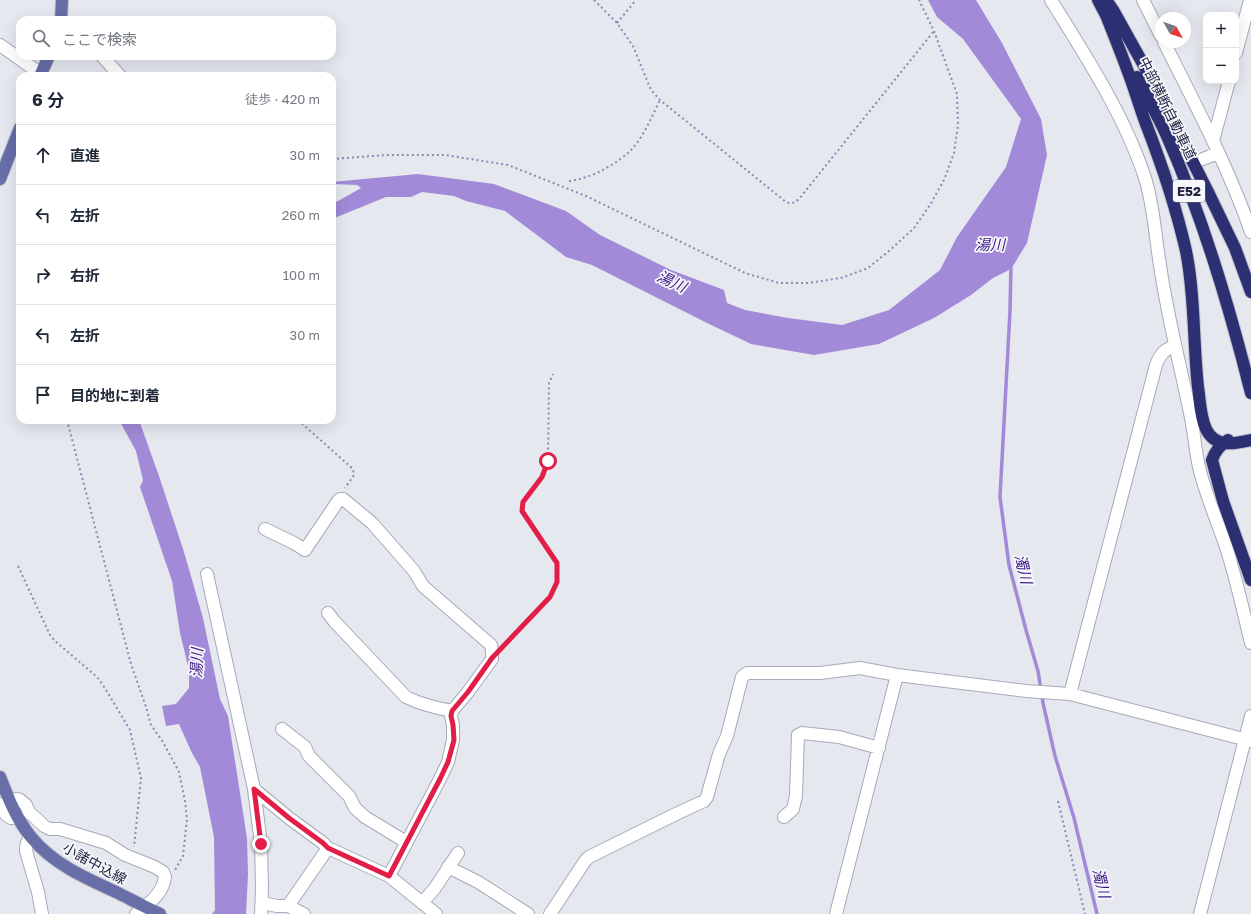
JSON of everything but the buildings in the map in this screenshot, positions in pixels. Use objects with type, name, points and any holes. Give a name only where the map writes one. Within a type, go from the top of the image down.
[{"type":"highway","name":"中部横断自動車道","points":[[1098,0],[1166,132],[1184,176],[1220,278],[1251,393]]},
{"type":"highway","points":[[1106,0],[1146,71],[1202,180],[1235,248],[1251,292]]},
{"type":"highway","points":[[1106,15],[1169,187],[1186,252],[1191,290],[1196,365],[1203,420],[1209,434],[1218,441],[1234,444],[1251,440]]},
{"type":"highway","points":[[1251,433],[1232,438],[1223,443],[1214,454],[1212,460],[1232,528],[1251,580]]},
{"type":"main road","points":[[61,16],[62,0]]},
{"type":"main road","points":[[42,72],[47,60]]},
{"type":"main road","points":[[0,178],[16,138]]},
{"type":"main road","name":"小諸中込線","points":[[0,777],[5,802],[18,817],[31,837],[44,850],[64,866],[148,911]]},
{"type":"street","points":[[1051,0],[1082,50],[1113,106],[1133,145],[1146,180],[1154,219],[1160,266],[1199,465],[1207,494],[1235,574],[1251,643]]},
{"type":"street","points":[[1143,0],[1155,24]]},
{"type":"street","points":[[1237,48],[1250,0]]},
{"type":"street","points":[[0,45],[16,57]]},
{"type":"street","points":[[1167,48],[1241,202],[1251,232]]},
{"type":"street","points":[[20,60],[37,72]]},
{"type":"street","points":[[106,60],[116,72]]},
{"type":"street","points":[[1213,141],[1228,84]]},
{"type":"street","points":[[1203,159],[1218,154]]},
{"type":"street","points":[[1146,180],[1160,176]]},
{"type":"street","points":[[1070,694],[1156,365],[1164,351],[1176,346]]},
{"type":"street","points":[[265,529],[305,550],[329,512],[340,499],[343,499],[372,524],[414,571],[423,586],[491,645],[492,658],[468,692],[452,711],[451,716],[454,740],[448,762],[389,876]]},
{"type":"street","points":[[208,574],[254,789],[261,844],[261,908],[288,906],[304,914]]},
{"type":"street","points":[[328,613],[339,627],[406,697],[413,701],[436,708],[452,711]]},
{"type":"street","points":[[550,914],[589,857],[704,801],[707,797],[719,754],[727,736],[742,677],[747,672],[820,673],[860,668],[897,675],[1026,691],[1070,694],[1249,741]]},
{"type":"street","points":[[836,914],[897,675]]},
{"type":"street","points":[[1200,914],[1249,741],[1251,716]]},
{"type":"street","points":[[282,728],[306,747],[309,756],[348,796],[355,808],[365,817],[406,842]]},
{"type":"street","points":[[784,817],[793,809],[796,796],[798,735],[802,733],[839,737],[879,748]]},
{"type":"street","points":[[254,789],[328,848],[389,876],[436,914]]},
{"type":"street","points":[[5,802],[17,799],[20,800],[26,805],[29,812],[44,826],[50,829],[60,828],[106,843],[125,855],[155,867],[163,872],[166,877],[162,888],[150,903],[148,911]]},
{"type":"street","points":[[31,837],[27,840],[26,851],[38,892],[42,914]]},
{"type":"street","points":[[288,906],[328,848]]},
{"type":"street","points":[[422,903],[435,888],[458,853]]},
{"type":"street","points":[[448,867],[478,882],[528,914]]},
{"type":"path","points":[[594,0],[617,23],[633,46],[651,90],[660,100],[790,204],[795,203],[804,193],[934,31]]},
{"type":"path","points":[[617,23],[636,0]]},
{"type":"path","points":[[336,159],[386,155],[445,155],[508,166],[586,196],[745,273],[779,283],[808,282],[841,278],[868,268],[914,228],[930,205],[944,180],[954,153],[958,125],[957,94],[934,31],[919,0]]},
{"type":"path","points":[[569,181],[580,179],[605,169],[633,148],[643,133],[660,100]]},
{"type":"path","points":[[492,658],[550,597],[557,582],[557,563],[522,511],[523,502],[542,477],[548,461],[549,383],[553,374]]},
{"type":"path","points":[[68,424],[150,726],[163,742],[179,772],[187,819],[183,856],[173,874]]},
{"type":"path","points":[[302,424],[353,469],[354,476],[341,494],[340,499]]},
{"type":"path","points":[[18,566],[50,635],[97,677],[130,730],[141,778],[134,858]]},
{"type":"path","points":[[1058,801],[1085,914]]},
{"type":"water","name":"湯川","points":[[928,0],[976,0],[1002,43],[1041,119],[1047,155],[1027,243],[1011,269],[993,278],[971,295],[934,318],[879,344],[814,355],[751,344],[592,265],[566,257],[505,211],[466,201],[454,196],[422,192],[411,197],[386,197],[336,217],[336,202],[361,188],[357,185],[336,184],[336,182],[418,174],[494,184],[566,211],[600,235],[671,270],[724,290],[727,303],[745,310],[788,318],[842,325],[889,310],[940,270],[957,237],[1006,167],[1021,119],[963,39],[937,17]]},
{"type":"water","name":"湯川","points":[[121,424],[140,424],[184,552],[203,618],[220,699],[228,716],[247,838],[248,874],[246,914],[212,914],[215,910],[214,837],[200,767],[179,724],[166,726],[162,706],[176,704],[189,688],[189,670],[180,633],[172,581],[140,487],[143,480],[136,451]]},
{"type":"waterway","name":"濁川","points":[[1011,265],[1000,497],[1009,565],[1038,671],[1043,703],[1055,756],[1074,818],[1097,914]]},
{"type":"tunnel","points":[[1160,176],[1202,160]]},
{"type":"route","points":[[261,844],[254,789],[328,848],[389,876],[448,762],[454,740],[451,716],[452,711],[482,675],[492,658],[550,597],[557,582],[557,563],[522,511],[523,502],[542,477],[548,461]]}]
